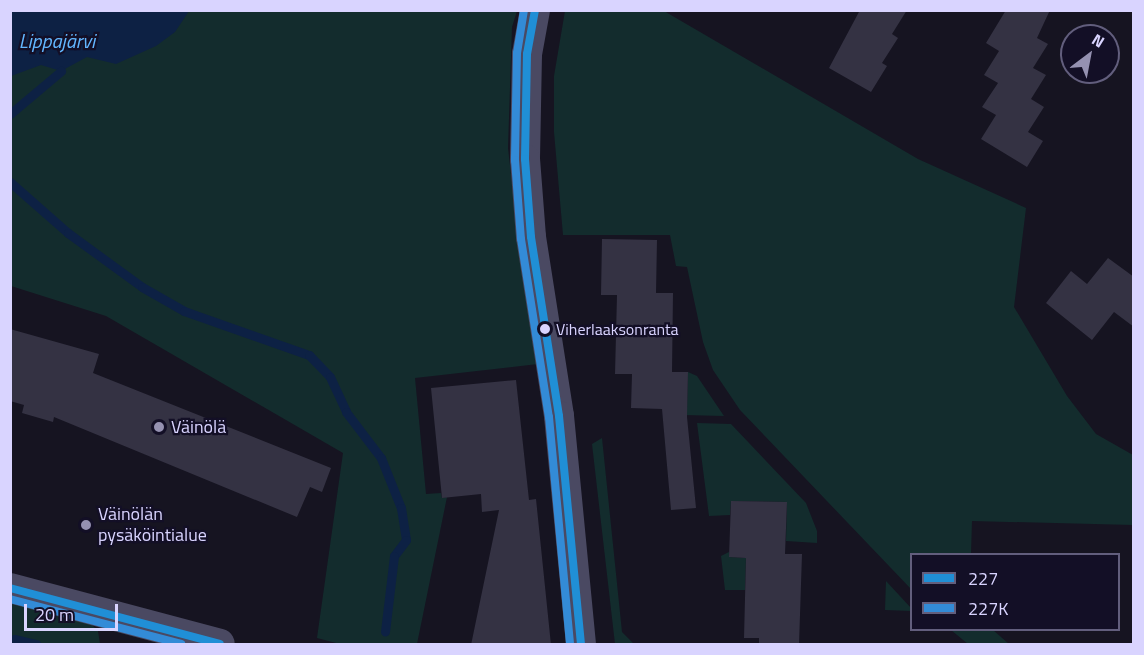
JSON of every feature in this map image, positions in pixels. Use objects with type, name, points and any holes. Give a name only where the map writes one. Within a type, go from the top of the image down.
[{"type":"street","points":[[535,10],[527,54],[525,159],[531,237],[559,416],[581,645]]},
{"type":"street","points":[[10,588],[220,645]]},
{"type":"green space","points":[[10,11],[517,11],[512,27],[508,148],[519,246],[538,364],[415,378],[426,494],[441,493],[442,498],[447,497],[417,644],[340,644],[317,638],[343,453],[106,316],[11,286]]},
{"type":"green space","points":[[565,11],[664,11],[918,159],[1026,208],[1014,307],[1067,396],[1096,434],[1133,455],[1133,525],[972,521],[971,553],[910,553],[910,588],[740,410],[713,370],[703,342],[687,267],[676,266],[670,235],[563,235],[554,132],[554,76]]},
{"type":"green space","points":[[688,372],[697,376],[724,416],[684,415],[687,409]]},
{"type":"green space","points":[[697,423],[731,424],[806,503],[817,531],[817,543],[786,541],[787,502],[731,501],[730,515],[709,516]]},
{"type":"green space","points":[[602,438],[622,632],[634,644],[615,644],[592,444]]},
{"type":"green space","points":[[729,552],[729,557],[746,558],[745,590],[725,590],[721,556]]},
{"type":"green space","points":[[886,581],[910,607],[910,611],[885,610]]},
{"type":"green space","points":[[10,603],[92,625],[98,631],[100,644],[11,644]]},
{"type":"green space","points":[[952,631],[994,631],[1009,644],[968,644]]},
{"type":"water","name":"Lippajärvi","points":[[11,10],[189,11],[175,32],[156,46],[116,64],[87,57],[61,71],[41,65],[11,76]]},
{"type":"building","points":[[860,10],[907,10],[892,34],[898,38],[882,63],[887,66],[871,92],[829,68]]},
{"type":"building","points":[[1006,10],[1050,10],[1037,38],[1048,44],[1033,68],[1046,75],[1031,99],[1044,107],[1028,132],[1043,141],[1027,167],[981,139],[996,115],[982,107],[998,83],[984,75],[999,51],[986,43]]},
{"type":"building","points":[[602,239],[657,240],[656,293],[673,293],[672,372],[688,372],[687,417],[696,508],[671,510],[662,409],[631,408],[632,374],[615,374],[617,295],[601,295]]},
{"type":"building","points":[[1108,258],[1134,277],[1134,327],[1114,312],[1092,340],[1046,303],[1071,271],[1087,284]]},
{"type":"building","name":"Väinölä","points":[[10,329],[99,354],[93,373],[331,468],[322,492],[310,487],[297,517],[54,417],[53,422],[22,413],[24,405],[10,401]]},
{"type":"building","points":[[516,380],[529,500],[536,499],[551,645],[471,645],[499,510],[482,512],[481,494],[442,498],[431,388]]},
{"type":"building","points":[[731,501],[787,502],[785,554],[802,554],[799,645],[759,645],[759,638],[744,638],[746,558],[729,557]]},
{"type":"waterway","points":[[10,114],[61,71]]},
{"type":"waterway","points":[[10,182],[68,233],[142,287],[184,311],[309,355],[330,377],[346,412],[381,458],[401,508],[406,540],[394,556],[385,631]]},
{"type":"waterway","points":[[14,639],[36,644]]},
{"type":"transit line","name":"227K","points":[[524,10],[517,53],[515,160],[521,239],[549,417],[570,644]]},
{"type":"transit line","name":"227","points":[[535,10],[527,54],[525,159],[531,237],[559,416],[581,644]]},
{"type":"transit line","name":"227","points":[[10,588],[220,644]]},
{"type":"transit line","name":"227K","points":[[10,599],[181,644]]},
{"type":"place","name":"Viherlaaksonranta","points":[[545,329]]},
{"type":"place","name":"Väinölä","points":[[159,427]]},
{"type":"place","name":"Väinölän pysäköintialue","points":[[86,525]]}]
